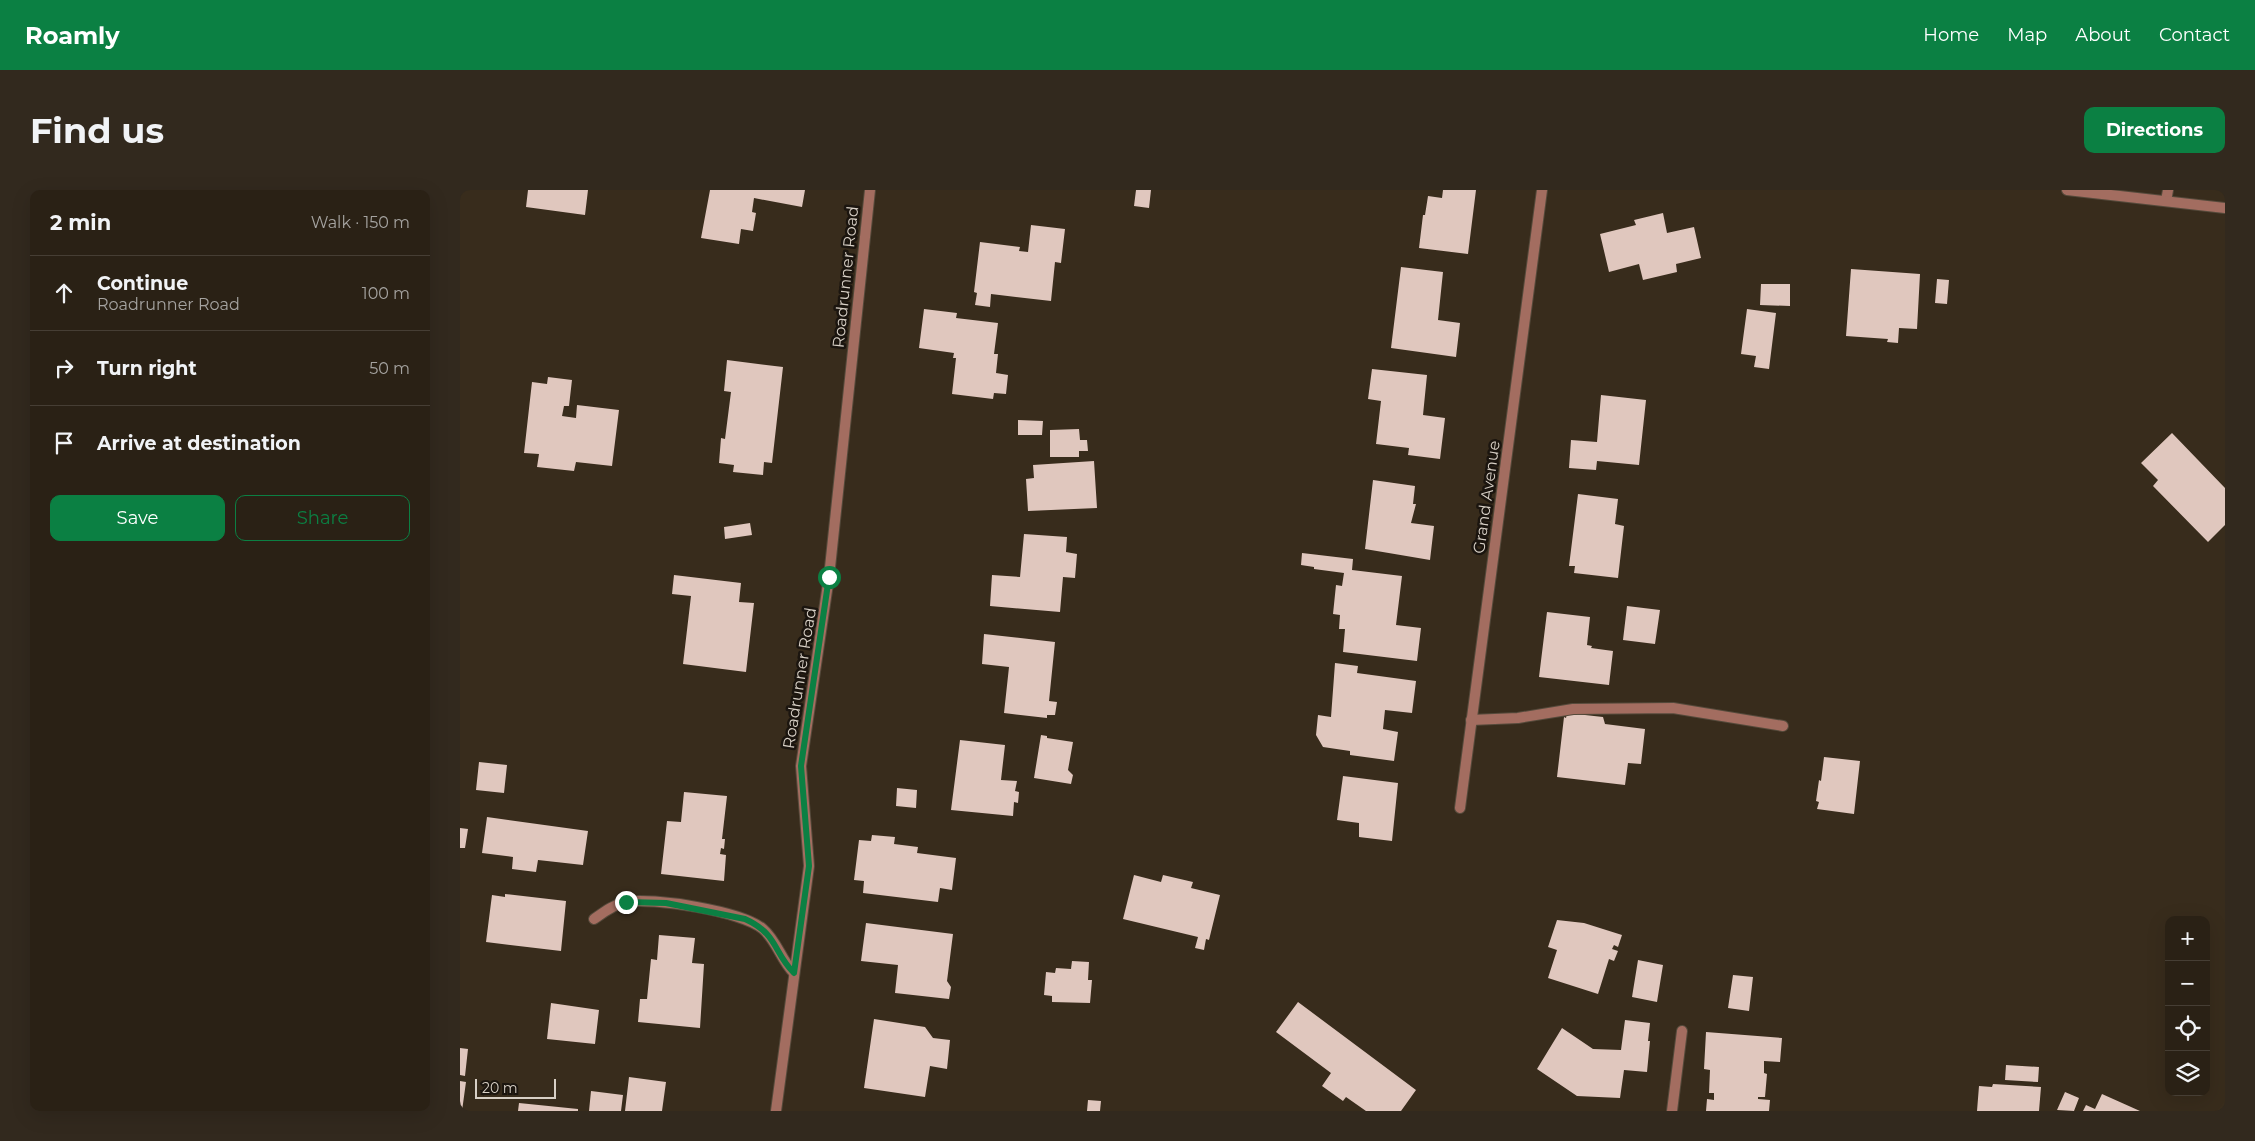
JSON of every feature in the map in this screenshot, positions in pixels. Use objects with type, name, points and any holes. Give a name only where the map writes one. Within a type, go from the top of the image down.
[{"type":"street","name":"Roadrunner Road","points":[[776,1111],[809,866],[801,766],[829,577],[870,190]]},
{"type":"street","name":"Grand Avenue","points":[[1460,808],[1542,190]]},
{"type":"street","points":[[2067,190],[2225,208]]},
{"type":"street","points":[[2166,201],[2168,190]]},
{"type":"street","points":[[1471,720],[1518,718],[1573,708],[1673,708],[1783,726]]},
{"type":"street","points":[[594,919],[618,904],[632,901],[666,903],[734,915],[756,924],[764,930],[794,973]]},
{"type":"street","points":[[1672,1111],[1682,1031]]},
{"type":"building","points":[[528,190],[588,190],[585,215],[526,207]]},
{"type":"building","points":[[710,190],[805,190],[802,207],[754,198],[752,212],[756,213],[753,231],[741,229],[739,244],[701,238]]},
{"type":"building","points":[[1136,190],[1151,190],[1149,208],[1134,206]]},
{"type":"building","points":[[1443,190],[1476,190],[1468,254],[1419,248],[1423,215],[1425,215],[1428,196],[1442,198]]},
{"type":"building","points":[[1663,213],[1667,233],[1694,227],[1701,258],[1676,264],[1677,272],[1643,280],[1639,264],[1609,272],[1600,234],[1636,225],[1634,220]]},
{"type":"building","points":[[1031,225],[1065,229],[1061,263],[1055,262],[1051,301],[991,294],[990,307],[975,305],[977,293],[974,292],[980,242],[1020,247],[1019,251],[1028,252]]},
{"type":"building","points":[[1401,267],[1443,272],[1438,320],[1460,323],[1456,357],[1391,348]]},
{"type":"building","points":[[1851,269],[1920,274],[1917,329],[1899,328],[1898,343],[1887,342],[1888,339],[1846,336]]},
{"type":"building","points":[[1937,279],[1949,280],[1947,304],[1935,303]]},
{"type":"building","points":[[1761,284],[1790,284],[1790,306],[1760,305]]},
{"type":"building","points":[[924,309],[957,313],[956,318],[998,323],[994,354],[998,354],[996,373],[1008,375],[1006,394],[994,393],[993,399],[952,394],[956,358],[953,358],[954,353],[919,348]]},
{"type":"building","points":[[1747,309],[1776,313],[1769,369],[1754,367],[1756,356],[1741,354]]},
{"type":"building","points":[[727,360],[783,367],[772,463],[764,462],[763,475],[733,472],[734,465],[719,463],[721,438],[725,439],[731,392],[724,391]]},
{"type":"building","points":[[1372,369],[1427,375],[1423,415],[1445,418],[1440,459],[1408,455],[1409,448],[1376,444],[1381,401],[1368,399]]},
{"type":"building","points":[[548,377],[572,380],[569,406],[564,406],[562,416],[576,418],[577,405],[619,410],[612,466],[576,462],[574,471],[537,467],[539,454],[524,453],[532,382],[547,384]]},
{"type":"building","points":[[1601,395],[1646,400],[1639,465],[1597,461],[1596,470],[1569,468],[1571,440],[1597,442]]},
{"type":"building","points":[[1018,420],[1043,421],[1042,435],[1018,435]]},
{"type":"building","points":[[1079,429],[1080,440],[1087,440],[1088,451],[1079,451],[1079,457],[1050,457],[1050,430]]},
{"type":"building","points":[[2172,433],[2225,488],[2225,525],[2208,542],[2153,486],[2158,480],[2141,463]]},
{"type":"building","points":[[1094,461],[1097,508],[1028,511],[1026,479],[1034,478],[1033,465]]},
{"type":"building","points":[[1373,480],[1415,486],[1413,504],[1416,504],[1411,523],[1434,526],[1430,560],[1365,549]]},
{"type":"building","points":[[1578,494],[1618,499],[1615,524],[1624,526],[1618,578],[1574,573],[1575,566],[1569,566]]},
{"type":"building","points":[[750,523],[752,535],[725,539],[724,527]]},
{"type":"building","points":[[1024,534],[1067,537],[1066,552],[1077,554],[1075,578],[1063,577],[1060,612],[990,606],[992,575],[1020,577]]},
{"type":"building","points":[[1302,553],[1353,559],[1352,570],[1402,576],[1396,625],[1421,628],[1417,661],[1343,652],[1345,629],[1339,629],[1340,615],[1333,614],[1336,585],[1342,586],[1344,573],[1314,569],[1314,567],[1301,565]]},
{"type":"building","points":[[674,575],[741,583],[739,602],[754,603],[746,672],[683,664],[691,596],[672,594]]},
{"type":"building","points":[[1627,606],[1660,610],[1655,644],[1623,640]]},
{"type":"building","points":[[1547,612],[1590,617],[1587,645],[1592,646],[1591,648],[1613,651],[1609,685],[1539,677]]},
{"type":"building","points":[[984,634],[1055,642],[1049,701],[1057,702],[1055,715],[1047,715],[1047,718],[1004,713],[1009,667],[982,664]]},
{"type":"building","points":[[1335,663],[1358,666],[1357,673],[1416,681],[1412,713],[1385,710],[1383,729],[1398,732],[1394,761],[1350,755],[1350,751],[1323,747],[1316,735],[1318,715],[1331,717]]},
{"type":"building","points":[[1567,713],[1603,717],[1605,724],[1645,729],[1641,764],[1628,763],[1625,785],[1557,777],[1564,717],[1566,718]]},
{"type":"building","points":[[1041,735],[1047,736],[1047,738],[1073,742],[1068,770],[1073,775],[1071,784],[1034,778]]},
{"type":"building","points":[[960,740],[1005,745],[1001,780],[1017,781],[1015,791],[1019,792],[1018,803],[1014,802],[1013,816],[951,810]]},
{"type":"building","points":[[1824,757],[1860,761],[1854,814],[1817,809],[1819,802],[1816,801]]},
{"type":"building","points":[[479,762],[507,765],[504,793],[476,790]]},
{"type":"building","points":[[1343,776],[1398,783],[1392,841],[1359,837],[1359,823],[1337,820]]},
{"type":"building","points":[[897,788],[917,790],[916,808],[896,806]]},
{"type":"building","points":[[684,792],[727,796],[722,839],[725,839],[724,849],[721,848],[720,854],[726,855],[724,881],[661,874],[667,821],[681,822]]},
{"type":"building","points":[[487,817],[588,831],[583,865],[538,860],[536,872],[512,869],[513,857],[482,853]]},
{"type":"building","points":[[460,828],[468,829],[465,848],[460,848]]},
{"type":"building","points":[[872,835],[895,837],[894,844],[918,847],[917,853],[956,858],[952,890],[940,888],[938,902],[863,893],[864,881],[854,880],[859,840],[871,841]]},
{"type":"building","points":[[1134,875],[1161,882],[1163,875],[1193,882],[1191,888],[1220,895],[1209,940],[1206,939],[1204,950],[1195,948],[1198,937],[1123,919]]},
{"type":"building","points":[[505,894],[566,901],[561,951],[486,942],[492,895],[505,897]]},
{"type":"building","points":[[1557,920],[1584,923],[1622,935],[1618,947],[1614,945],[1612,949],[1618,951],[1614,961],[1609,959],[1598,994],[1548,978],[1557,950],[1548,947]]},
{"type":"building","points":[[866,923],[953,934],[947,981],[951,987],[949,999],[895,993],[898,965],[861,961]]},
{"type":"building","points":[[659,935],[695,938],[692,963],[704,964],[700,1028],[638,1022],[640,999],[647,999],[651,959],[657,960]]},
{"type":"building","points":[[1638,960],[1663,965],[1657,1002],[1632,997]]},
{"type":"building","points":[[1072,961],[1089,962],[1088,980],[1092,980],[1090,1003],[1052,1002],[1052,996],[1044,995],[1046,972],[1055,973],[1056,968],[1071,969]]},
{"type":"building","points":[[1733,975],[1753,977],[1749,1011],[1728,1008]]},
{"type":"building","points":[[1298,1002],[1416,1090],[1401,1111],[1366,1111],[1346,1097],[1343,1101],[1322,1086],[1331,1073],[1276,1032]]},
{"type":"building","points":[[551,1003],[599,1010],[595,1044],[547,1039]]},
{"type":"building","points":[[874,1019],[925,1027],[933,1038],[950,1040],[947,1069],[930,1066],[925,1097],[864,1088]]},
{"type":"building","points":[[1625,1020],[1650,1023],[1648,1041],[1650,1041],[1647,1072],[1624,1070],[1620,1098],[1577,1096],[1537,1069],[1562,1028],[1593,1049],[1621,1050]]},
{"type":"building","points":[[1706,1032],[1782,1038],[1780,1062],[1764,1061],[1764,1073],[1767,1074],[1765,1097],[1758,1097],[1758,1099],[1770,1100],[1769,1111],[1706,1111],[1707,1099],[1714,1100],[1714,1093],[1709,1093],[1710,1070],[1704,1069]]},
{"type":"building","points":[[460,1048],[468,1049],[465,1076],[460,1075]]},
{"type":"building","points":[[2006,1065],[2039,1067],[2038,1082],[2005,1080]]},
{"type":"building","points":[[629,1077],[666,1082],[662,1111],[625,1111]]},
{"type":"building","points":[[460,1081],[466,1082],[462,1111],[460,1111]]},
{"type":"building","points":[[1993,1084],[2041,1087],[2039,1111],[1977,1111],[1979,1086],[1992,1087]]},
{"type":"building","points":[[591,1091],[623,1095],[621,1111],[589,1111]]},
{"type":"building","points":[[2065,1092],[2079,1098],[2074,1111],[2057,1110]]},
{"type":"building","points":[[2102,1094],[2140,1111],[2083,1111],[2086,1105],[2095,1109]]},
{"type":"building","points":[[1088,1100],[1101,1101],[1100,1111],[1087,1111]]},
{"type":"building","points":[[519,1103],[578,1109],[578,1111],[518,1111]]},
{"type":"route","points":[[626,902],[666,903],[734,915],[745,919],[756,924],[771,937],[788,967],[794,973],[809,866],[801,766],[829,577]]}]
